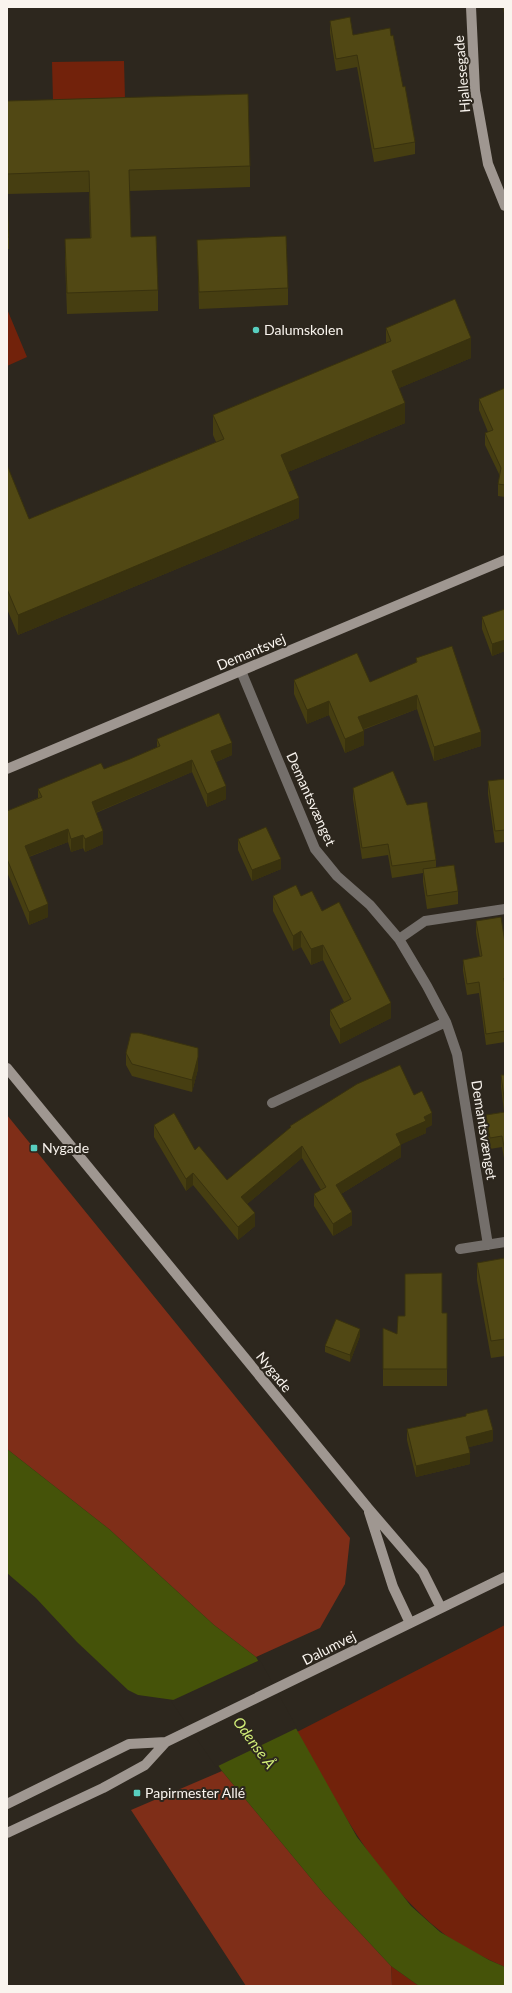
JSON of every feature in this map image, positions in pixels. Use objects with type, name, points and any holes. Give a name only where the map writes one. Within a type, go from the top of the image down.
[{"type":"street","name":"Hjallesegade","points":[[471,7],[475,91],[488,164],[505,206]]},
{"type":"street","name":"Demantsvej","points":[[7,769],[505,560]]},
{"type":"street","name":"Demantsvænget","points":[[241,671],[315,849],[337,876],[370,905],[398,939],[427,986],[446,1022],[458,1054],[488,1245]]},
{"type":"street","points":[[398,939],[425,921],[505,909]]},
{"type":"street","points":[[272,1103],[446,1022]]},
{"type":"street","name":"Nygade","points":[[7,1068],[368,1508],[423,1572],[441,1608]]},
{"type":"street","points":[[460,1250],[505,1242]]},
{"type":"street","name":"Nygade","points":[[368,1508],[393,1587],[410,1623]]},
{"type":"street","name":"Dalumvej","points":[[7,1833],[104,1788],[145,1765],[166,1742],[505,1577]]},
{"type":"street","name":"Dalumvej","points":[[7,1804],[129,1744],[166,1742]]},
{"type":"shaded area","points":[[124,61],[125,99],[53,101],[52,62]]},
{"type":"shaded area","points":[[7,309],[27,357],[7,366]]},
{"type":"shaded area","points":[[7,1115],[350,1538],[345,1584],[320,1628],[256,1657],[214,1625],[109,1529],[7,1449]]},
{"type":"shaded area","points":[[505,1625],[505,1967],[470,1950],[439,1930],[395,1887],[359,1838],[327,1786],[297,1732]]},
{"type":"shaded area","points":[[222,1771],[324,1894],[391,1966],[392,1986],[246,1986],[131,1810]]},
{"type":"shaded area","points":[[391,1966],[419,1986],[392,1986]]},
{"type":"water","name":"Odense Å","points":[[7,1449],[109,1529],[214,1625],[256,1657],[357,1837],[411,1906],[440,1932],[489,1960],[505,1967],[505,1986],[419,1986],[391,1966],[324,1894],[222,1771],[174,1700],[138,1695],[128,1690],[77,1642],[36,1598],[7,1573]]},
{"type":"pier","points":[[260,1660],[297,1728],[216,1767],[171,1701]]},
{"type":"building","points":[[350,17],[353,35],[390,28],[391,36],[393,35],[403,87],[405,86],[415,142],[374,149],[357,55],[336,59],[330,21]]},
{"type":"building","points":[[248,94],[250,166],[129,170],[131,237],[156,236],[158,290],[67,293],[65,239],[91,238],[89,171],[7,174],[7,101]]},
{"type":"building","points":[[7,202],[9,237],[7,237]]},
{"type":"building","points":[[286,236],[288,288],[199,292],[197,240]]},
{"type":"building","points":[[455,299],[471,338],[392,371],[405,403],[281,455],[299,498],[18,615],[7,589],[7,465],[29,519],[224,439],[213,415],[391,341],[386,328]]},
{"type":"building","points":[[505,388],[505,485],[498,484],[501,468],[485,433],[493,430],[479,399]]},
{"type":"building","points":[[505,609],[505,640],[492,644],[482,617]]},
{"type":"building","points":[[452,646],[481,732],[434,747],[417,695],[358,717],[364,731],[345,739],[329,701],[307,710],[294,680],[357,653],[370,682],[417,662],[416,658]]},
{"type":"building","points":[[219,713],[232,743],[211,751],[226,786],[207,794],[192,760],[92,802],[103,831],[85,839],[83,835],[71,839],[68,829],[25,846],[48,904],[29,912],[7,859],[7,811],[42,797],[38,789],[101,763],[104,769],[130,759],[160,746],[157,739]]},
{"type":"building","points":[[393,771],[407,805],[427,802],[436,860],[392,866],[388,844],[362,848],[353,788]]},
{"type":"building","points":[[505,779],[505,830],[495,831],[488,781]]},
{"type":"building","points":[[266,827],[281,859],[252,870],[238,839]]},
{"type":"building","points":[[454,865],[458,891],[427,896],[423,869]]},
{"type":"building","points":[[296,885],[301,896],[312,891],[322,911],[339,902],[391,1003],[340,1029],[330,1010],[351,999],[323,945],[311,949],[301,931],[293,936],[273,896]]},
{"type":"building","points":[[501,917],[505,943],[505,1031],[486,1034],[479,982],[467,984],[463,960],[482,956],[476,921]]},
{"type":"building","points":[[131,1033],[139,1033],[198,1048],[198,1057],[192,1080],[132,1064],[126,1053]]},
{"type":"building","points":[[400,1065],[414,1095],[422,1091],[432,1113],[424,1117],[426,1121],[396,1134],[401,1145],[336,1185],[352,1212],[333,1224],[314,1194],[326,1187],[302,1146],[241,1197],[255,1213],[238,1227],[193,1173],[186,1179],[154,1125],[174,1113],[195,1150],[199,1146],[227,1180],[291,1127],[290,1126],[357,1084]]},
{"type":"building","points":[[501,1075],[505,1075],[505,1105]]},
{"type":"building","points":[[505,1112],[505,1152],[502,1136],[490,1138],[486,1115]]},
{"type":"building","points":[[505,1258],[505,1339],[491,1341],[477,1263]]},
{"type":"building","points":[[442,1273],[442,1313],[447,1313],[447,1369],[383,1369],[383,1328],[397,1334],[398,1316],[405,1316],[405,1274]]},
{"type":"building","points":[[336,1319],[360,1329],[350,1355],[325,1346]]},
{"type":"building","points":[[487,1409],[493,1430],[466,1437],[470,1453],[416,1466],[407,1429],[466,1416],[466,1414]]},
{"type":"place","name":"Dalumskolen","points":[[256,330]]},
{"type":"place","name":"Nygade","points":[[34,1148]]},
{"type":"place","name":"Papirmester Allé","points":[[137,1793]]}]
